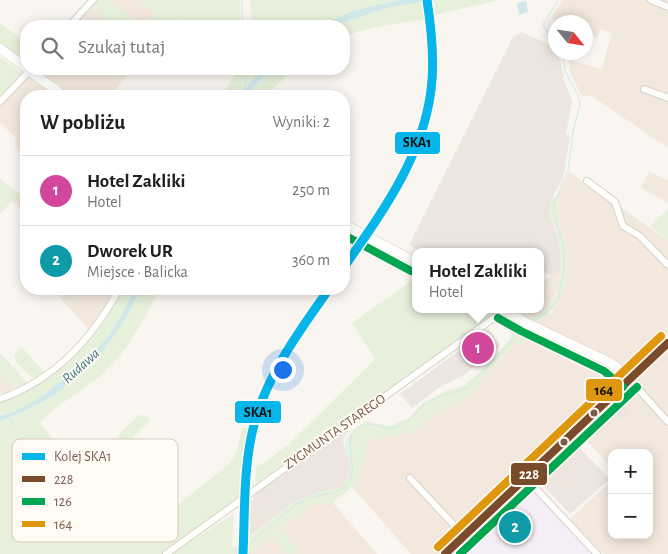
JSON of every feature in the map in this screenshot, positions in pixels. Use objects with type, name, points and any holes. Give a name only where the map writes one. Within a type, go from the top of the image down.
[{"type":"street","points":[[75,20],[93,0]]},
{"type":"street","points":[[651,0],[668,7]]},
{"type":"street","points":[[0,48],[20,63]]},
{"type":"street","points":[[0,102],[23,75]]},
{"type":"street","points":[[36,75],[56,90]]},
{"type":"street","points":[[644,89],[668,98]]},
{"type":"street","points":[[587,181],[615,202],[623,226],[640,236],[668,265]]},
{"type":"street","points":[[350,227],[412,260]]},
{"type":"street","points":[[0,399],[31,384],[66,359],[99,323],[115,295]]},
{"type":"street","name":"ZYGMUNTA STAREGO","points":[[166,554],[500,313]]},
{"type":"street","points":[[509,313],[609,362],[630,380],[668,422]]},
{"type":"street","points":[[445,554],[668,344]]},
{"type":"street","points":[[410,478],[464,536]]},
{"type":"street","points":[[526,478],[597,554]]},
{"type":"shaded area","points":[[112,0],[138,0],[156,14],[150,20],[136,20]]},
{"type":"shaded area","points":[[562,0],[668,0],[668,148],[593,97],[581,95],[569,70],[569,60],[602,69],[612,33],[600,29],[597,38],[593,36],[593,15],[554,15]]},
{"type":"shaded area","points":[[91,8],[108,20],[79,20]]},
{"type":"shaded area","points":[[522,32],[548,44],[548,60],[560,60],[563,78],[572,101],[566,134],[570,136],[563,178],[553,196],[550,215],[559,242],[562,258],[561,271],[552,276],[544,272],[544,248],[415,248],[409,245],[513,37]]},
{"type":"shaded area","points":[[42,75],[128,75],[115,90],[61,90]]},
{"type":"shaded area","points":[[26,76],[29,76],[47,90],[20,90],[20,151],[15,146],[16,138],[0,123],[0,105]]},
{"type":"shaded area","points":[[649,171],[668,181],[668,203],[641,188]]},
{"type":"shaded area","points":[[569,172],[668,240],[668,340],[635,371],[629,372],[618,363],[535,323],[551,313],[557,305],[567,280],[565,240],[557,217],[559,200],[556,199]]},
{"type":"shaded area","points":[[20,193],[20,209],[13,201]]},
{"type":"shaded area","points":[[559,270],[561,271],[560,286],[544,311],[544,282]]},
{"type":"shaded area","points":[[58,295],[112,295],[90,331]]},
{"type":"shaded area","points":[[517,313],[540,313],[527,320]]},
{"type":"shaded area","points":[[488,329],[500,346],[462,376],[438,388],[412,408],[400,394]]},
{"type":"shaded area","points":[[536,331],[607,363],[624,378],[623,383],[441,554],[411,554],[352,487],[363,469],[366,444],[373,439],[413,433],[447,405],[462,401],[515,345],[528,341]]},
{"type":"shaded area","points":[[668,348],[668,418],[635,383],[635,380]]},
{"type":"shaded area","points":[[0,374],[14,390],[4,396],[0,391]]},
{"type":"shaded area","points":[[631,387],[668,426],[668,554],[603,554],[570,519],[608,484],[608,539],[653,539],[653,449],[608,449],[608,464],[580,433]]},
{"type":"shaded area","points":[[621,400],[630,412],[621,420],[611,408]]},
{"type":"shaded area","points":[[350,425],[343,441],[350,468],[346,482],[341,488],[320,492],[295,501],[250,536],[249,505],[261,486]]},
{"type":"shaded area","points":[[575,443],[608,477],[608,481],[570,514],[537,479]]},
{"type":"shaded area","points":[[529,485],[592,554],[454,554]]},
{"type":"shaded area","points":[[333,503],[377,554],[251,554],[271,536],[312,505]]},
{"type":"green space","points":[[98,0],[112,0],[136,20],[108,20],[91,8]]},
{"type":"green space","points":[[138,0],[240,0],[241,20],[150,20],[156,14]]},
{"type":"green space","points":[[250,0],[399,0],[352,11],[333,20],[252,20]]},
{"type":"green space","points":[[432,0],[499,0],[422,20],[382,26],[350,35],[350,20],[386,8]]},
{"type":"green space","points":[[0,23],[20,38],[20,59],[0,43]]},
{"type":"green space","points":[[0,57],[20,74],[7,90],[0,95]]},
{"type":"green space","points":[[235,75],[257,75],[244,90],[225,90]]},
{"type":"green space","points":[[265,75],[288,75],[272,90],[252,90]]},
{"type":"green space","points":[[0,179],[19,194],[0,214]]},
{"type":"green space","points":[[553,196],[559,200],[557,211],[567,254],[567,277],[560,299],[554,308],[535,323],[527,320],[540,313],[544,313],[544,310],[555,297],[560,278],[561,249],[552,219],[551,203]]},
{"type":"green space","points":[[668,209],[668,240],[650,226]]},
{"type":"green space","points":[[412,280],[412,313],[497,313],[255,484],[256,468],[288,445],[375,359],[352,323]]},
{"type":"green space","points":[[116,295],[132,295],[113,330],[86,362],[38,399],[11,413],[0,416],[0,400],[70,357]]},
{"type":"green space","points":[[138,295],[157,295],[126,347],[109,368],[40,422],[53,439],[12,439],[12,542],[178,542],[178,505],[228,465],[236,454],[242,428],[247,428],[240,472],[240,496],[162,554],[0,554],[0,421],[46,398],[100,353],[127,316]]},
{"type":"green space","points":[[518,325],[534,333],[528,341],[515,345],[462,401],[447,405],[413,433],[373,439],[367,444],[363,469],[352,487],[333,503],[312,505],[281,528],[300,550],[295,554],[287,554],[271,536],[251,554],[171,554],[234,514],[232,547],[238,547],[295,501],[320,492],[341,488],[349,472],[345,448],[351,432],[366,421],[390,426],[411,417],[422,404],[446,391],[463,386],[479,373],[510,339],[511,334]]},
{"type":"green space","points":[[21,346],[45,373],[32,378],[16,362],[14,356]]},
{"type":"green space","points":[[0,353],[26,383],[14,390],[0,374]]},
{"type":"green space","points":[[139,415],[148,416],[150,421],[131,439],[116,439]]},
{"type":"water","points":[[399,0],[432,0],[386,8],[350,20],[333,20],[352,11]]},
{"type":"water","points":[[526,1],[528,12],[519,15],[517,3]]},
{"type":"water","points":[[257,75],[265,75],[252,90],[244,90]]},
{"type":"water","name":"Rudawa","points":[[132,295],[138,295],[127,316],[105,348],[90,365],[53,396],[0,421],[0,416],[11,413],[38,399],[86,362],[113,330]]},
{"type":"waterway","points":[[242,0],[243,20]]},
{"type":"waterway","points":[[549,15],[558,0]]},
{"type":"waterway","points":[[548,17],[543,25],[548,33]]},
{"type":"waterway","points":[[533,321],[546,313],[558,300],[564,271],[564,247],[553,210],[554,203],[568,171],[573,132],[580,105],[578,95],[565,71],[563,60]]},
{"type":"waterway","points":[[245,75],[246,88]]},
{"type":"waterway","points":[[236,554],[254,541],[278,519],[305,500],[339,491],[347,485],[351,478],[352,470],[351,438],[360,426],[368,424],[394,428],[408,421],[426,403],[469,387],[525,326]]},
{"type":"waterway","points":[[10,418],[13,424]]},
{"type":"rail line","name":"SKA1","points":[[350,258],[374,224],[401,179],[422,131],[433,70],[432,40],[427,0]]},
{"type":"rail line","name":"SKA1","points":[[243,554],[246,470],[255,421],[268,385],[286,352],[325,295]]},
{"type":"transit line","name":"126","points":[[350,238],[411,271]]},
{"type":"transit line","name":"126","points":[[498,318],[604,371],[623,387]]},
{"type":"transit line","name":"164","points":[[438,547],[661,336]]},
{"type":"transit line","name":"228","points":[[445,554],[668,343]]},
{"type":"transit line","name":"126","points":[[460,554],[637,387]]},
{"type":"place","name":"Hotel Zakliki","points":[[478,348]]},
{"type":"place","name":"Dworek UR","points":[[515,527]]}]
